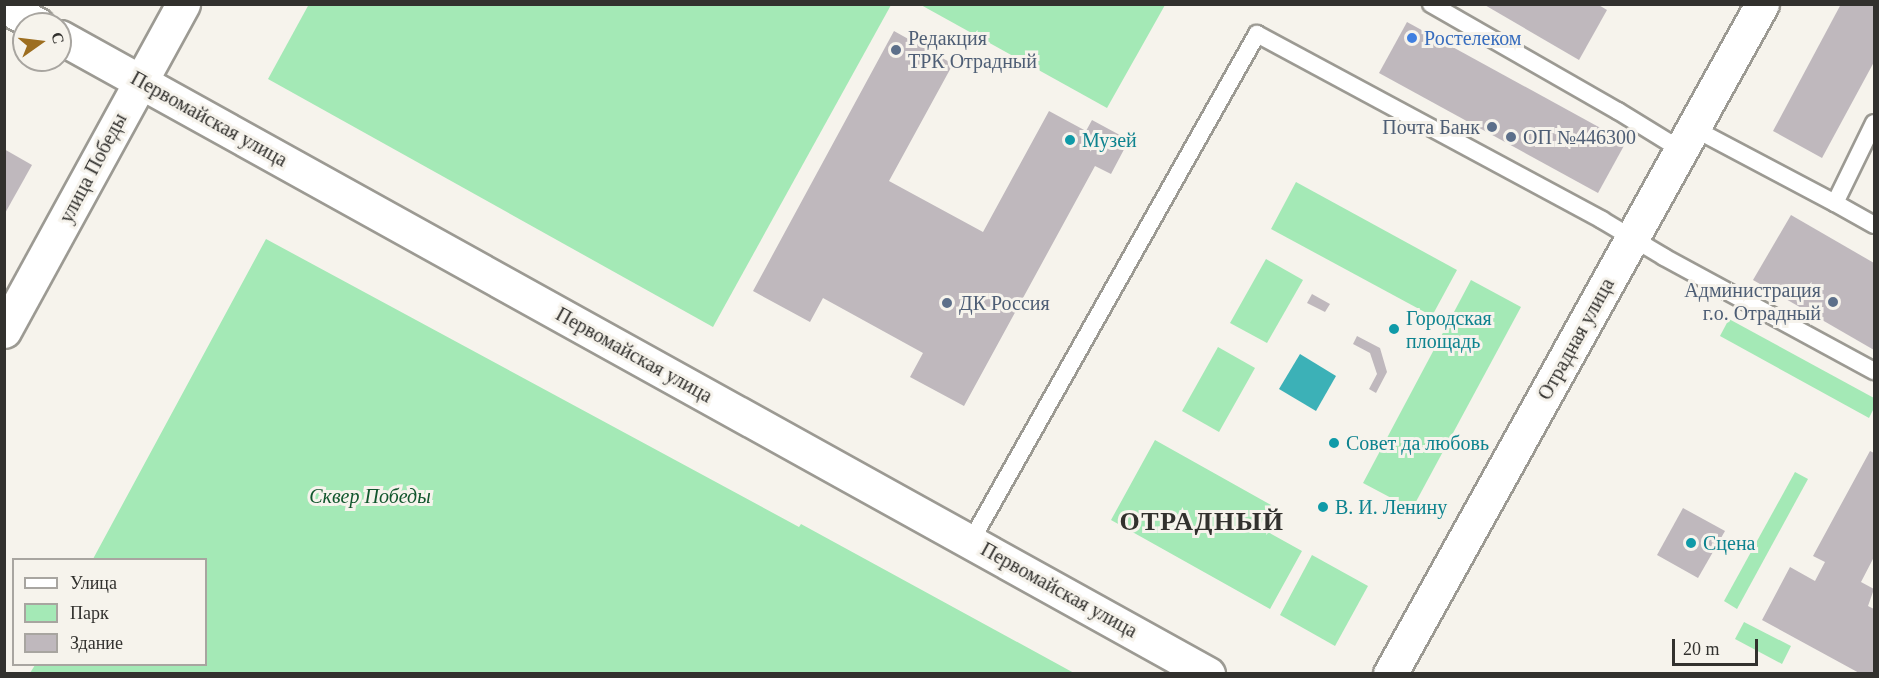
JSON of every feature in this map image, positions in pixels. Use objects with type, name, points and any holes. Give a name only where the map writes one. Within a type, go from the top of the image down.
[{"type":"street","name":"улица Победы","points":[[4,331],[183,4]]},
{"type":"street","name":"Отрадная улица","points":[[1390,674],[1632,238],[1689,140],[1762,4]]},
{"type":"street","name":"Первомайская улица","points":[[72,44],[1208,674]]},
{"type":"lane","points":[[1431,4],[1689,140],[1835,203],[1875,225]]},
{"type":"lane","points":[[971,541],[1257,34],[1875,371]]},
{"type":"lane","points":[[1835,203],[1875,123]]},
{"type":"green space","points":[[309,4],[891,5],[713,327],[268,79]]},
{"type":"green space","points":[[921,5],[1165,5],[1107,108]]},
{"type":"green space","points":[[1296,182],[1457,270],[1432,316],[1271,229]]},
{"type":"green space","name":"Сквер Победы","points":[[266,239],[799,527],[801,524],[1074,673],[30,673],[34,666],[207,666],[207,558],[94,558]]},
{"type":"green space","points":[[1266,259],[1303,280],[1267,343],[1230,323]]},
{"type":"green space","points":[[1471,280],[1521,307],[1412,509],[1363,483]]},
{"type":"green space","points":[[1729,319],[1874,398],[1874,408],[1869,418],[1720,336]]},
{"type":"green space","points":[[1218,347],[1255,368],[1219,432],[1182,411]]},
{"type":"green space","points":[[1155,440],[1271,505],[1259,527],[1302,551],[1270,609],[1111,520]]},
{"type":"green space","points":[[1795,472],[1808,479],[1737,609],[1724,601]]},
{"type":"green space","points":[[1312,555],[1368,586],[1335,646],[1280,615]]},
{"type":"green space","points":[[1744,622],[1791,646],[1782,664],[1735,639]]},
{"type":"water","points":[[1300,354],[1336,376],[1316,411],[1279,389]]},
{"type":"building","points":[[1483,4],[1597,4],[1607,10],[1579,60]]},
{"type":"building","points":[[1841,4],[1874,4],[1874,62],[1822,158],[1773,131]]},
{"type":"building","points":[[1407,22],[1626,142],[1598,193],[1379,73]]},
{"type":"building","points":[[894,31],[953,64],[889,181],[983,232],[1049,111],[1086,131],[1092,120],[1129,140],[1111,174],[1095,166],[964,406],[910,377],[923,353],[823,298],[810,322],[753,291]]},
{"type":"building","points":[[4,149],[32,165],[4,215]]},
{"type":"building","name":"Администрация г.о. Отрадный","points":[[1791,215],[1874,263],[1874,350],[1753,280]]},
{"type":"building","points":[[1312,294],[1330,304],[1325,312],[1307,303]]},
{"type":"building","points":[[1357,336],[1380,348],[1387,372],[1376,393],[1369,389],[1377,374],[1370,353],[1353,344]]},
{"type":"building","points":[[1870,451],[1874,453],[1874,557],[1861,582],[1874,589],[1868,606],[1874,609],[1874,674],[1861,674],[1762,620],[1790,567],[1815,581],[1825,562],[1813,556]]},
{"type":"building","name":"Сцена","points":[[1683,508],[1725,531],[1698,578],[1657,555]]},
{"type":"place","name":"Ростелеком","points":[[1412,38]]},
{"type":"place","name":"Редакция ТРК Отрадный","points":[[896,50]]},
{"type":"place","name":"Почта Банк","points":[[1492,127]]},
{"type":"place","name":"ОП №446300","points":[[1511,137]]},
{"type":"place","name":"Музей","points":[[1070,140]]},
{"type":"place","name":"Администрация г.о. Отрадный","points":[[1833,302]]},
{"type":"place","name":"ДК Россия","points":[[947,303]]},
{"type":"place","name":"Городская площадь","points":[[1394,329]]},
{"type":"place","name":"Совет да любовь","points":[[1334,443]]},
{"type":"place","name":"В. И. Ленину","points":[[1323,507]]},
{"type":"place","name":"Сцена","points":[[1691,543]]},
{"type":"district","name":"ОТРАДНЫЙ","points":[[1202,522]]}]
